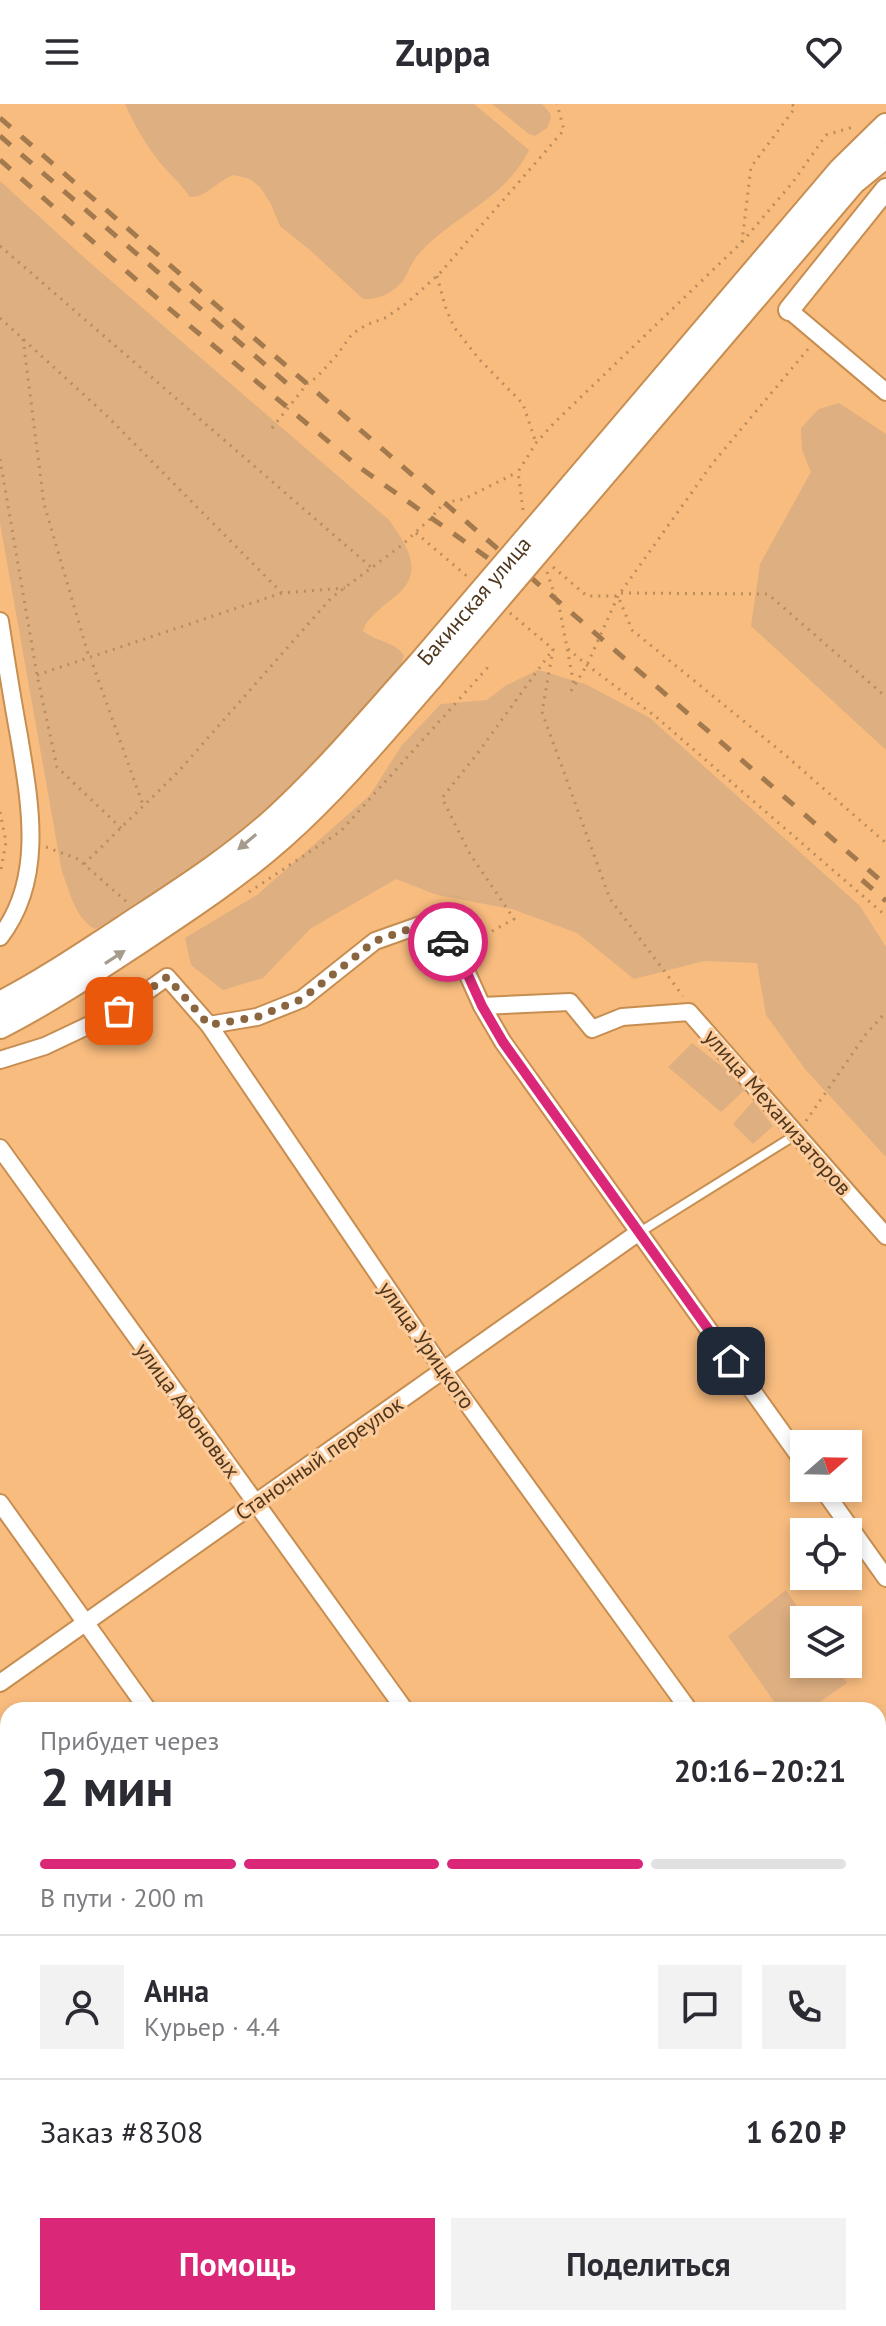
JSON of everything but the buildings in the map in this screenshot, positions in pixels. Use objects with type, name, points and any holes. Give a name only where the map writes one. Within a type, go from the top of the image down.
[{"type":"main road","name":"Бакинская улица","points":[[0,1026],[32,1010],[218,889],[283,836],[328,792],[425,671],[566,505],[853,182],[877,144]]},
{"type":"main road","name":"Бакинская улица","points":[[0,1004],[26,991],[212,870],[276,818],[425,671]]},
{"type":"street","points":[[886,189],[789,310],[886,392]]},
{"type":"street","points":[[0,621],[31,824],[24,890],[16,913],[0,937]]},
{"type":"street","points":[[209,1025],[257,1017],[302,999],[375,941],[426,923],[457,951],[482,1006],[503,1042],[790,1443]]},
{"type":"street","name":"улица Урицкого","points":[[0,1060],[45,1046],[119,1011],[167,977],[209,1025],[443,1370],[683,1702]]},
{"type":"street","name":"улица Механизаторов","points":[[482,1006],[570,1002],[592,1029],[622,1017],[689,1012],[886,1236]]},
{"type":"street","name":"улица Афоновых","points":[[0,1148],[399,1702]]},
{"type":"street","name":"Станочный переулок","points":[[0,1683],[639,1232]]},
{"type":"street","points":[[832,1502],[886,1578]]},
{"type":"street","points":[[0,1503],[142,1702]]},
{"type":"lane","points":[[639,1232],[797,1134]]},
{"type":"path","points":[[272,428],[352,334],[407,303],[437,276],[564,130],[557,104]]},
{"type":"path","points":[[742,242],[751,167],[795,108],[792,104]]},
{"type":"path","points":[[84,864],[178,772],[331,598],[416,533],[444,503],[464,499],[518,472],[536,443],[555,422],[742,242],[793,182],[826,135],[877,144]]},
{"type":"path","points":[[0,246],[372,568]]},
{"type":"path","points":[[437,276],[454,327],[479,359],[523,404],[536,443]]},
{"type":"path","points":[[0,318],[106,415],[282,593]]},
{"type":"path","points":[[571,691],[587,665],[620,594],[712,464],[819,336]]},
{"type":"path","points":[[23,339],[44,504],[89,657]]},
{"type":"path","points":[[0,459],[37,675],[57,767],[121,828]]},
{"type":"path","points":[[518,472],[525,519]]},
{"type":"path","points":[[416,533],[473,581]]},
{"type":"path","points":[[545,566],[557,601],[574,685]]},
{"type":"path","points":[[552,566],[587,596],[768,594],[886,697]]},
{"type":"path","points":[[37,675],[282,593],[345,588]]},
{"type":"path","points":[[620,594],[632,630],[784,754],[886,843]]},
{"type":"path","points":[[507,610],[553,649]]},
{"type":"path","points":[[457,951],[514,919],[470,854],[442,798],[553,649]]},
{"type":"path","points":[[553,649],[542,712],[610,899],[685,997]]},
{"type":"path","points":[[568,649],[667,726],[886,916]]},
{"type":"path","points":[[93,665],[143,806]]},
{"type":"path","points":[[0,812],[6,842],[0,875]]},
{"type":"path","points":[[30,840],[78,859],[143,916]]},
{"type":"path","points":[[797,1134],[866,1034],[886,1012]]},
{"type":"shaded area","points":[[125,104],[474,104],[529,150],[506,182],[430,242],[397,287],[381,296],[363,299],[280,226],[271,204],[260,187],[250,179],[234,175],[201,195],[190,197],[150,150]]},
{"type":"shaded area","points":[[492,104],[542,104],[551,118],[547,128],[535,136]]},
{"type":"shaded area","points":[[0,181],[88,261],[389,520],[405,545],[411,562],[409,580],[403,589],[371,617],[363,631],[400,651],[404,656],[401,665],[347,733],[232,841],[130,910],[95,929],[78,911],[62,872],[0,523]]},
{"type":"shaded area","points":[[839,403],[886,434],[886,750],[751,626],[760,564],[811,472],[802,450],[801,428],[819,409]]},
{"type":"shaded area","points":[[538,670],[585,684],[650,718],[860,906],[886,947],[886,1157],[805,1069],[766,1015],[757,963],[704,961],[634,979],[577,933],[512,909],[437,895],[396,879],[310,929],[263,978],[223,990],[191,965],[185,938],[257,895],[370,795],[402,745],[441,704],[487,700],[505,686]]},
{"type":"shaded area","points":[[692,1043],[748,1087],[721,1112],[668,1067]]},
{"type":"shaded area","points":[[753,1101],[773,1126],[753,1144],[733,1124]]},
{"type":"shaded area","points":[[786,1590],[797,1606],[790,1606],[790,1678],[844,1678],[847,1683],[820,1702],[774,1702],[728,1636]]},
{"type":"railway","points":[[0,118],[886,885]]},
{"type":"railway","points":[[0,136],[290,386]]},
{"type":"railway","points":[[0,160],[166,306],[359,467],[505,570]]},
{"type":"railway","points":[[862,880],[886,901]]},
{"type":"way so far","points":[[119,1011],[167,977],[209,1025],[257,1017],[302,999],[375,941],[399,931],[426,923],[448,942]]},
{"type":"route","points":[[448,942],[457,951],[482,1006],[503,1042],[731,1361]]}]
